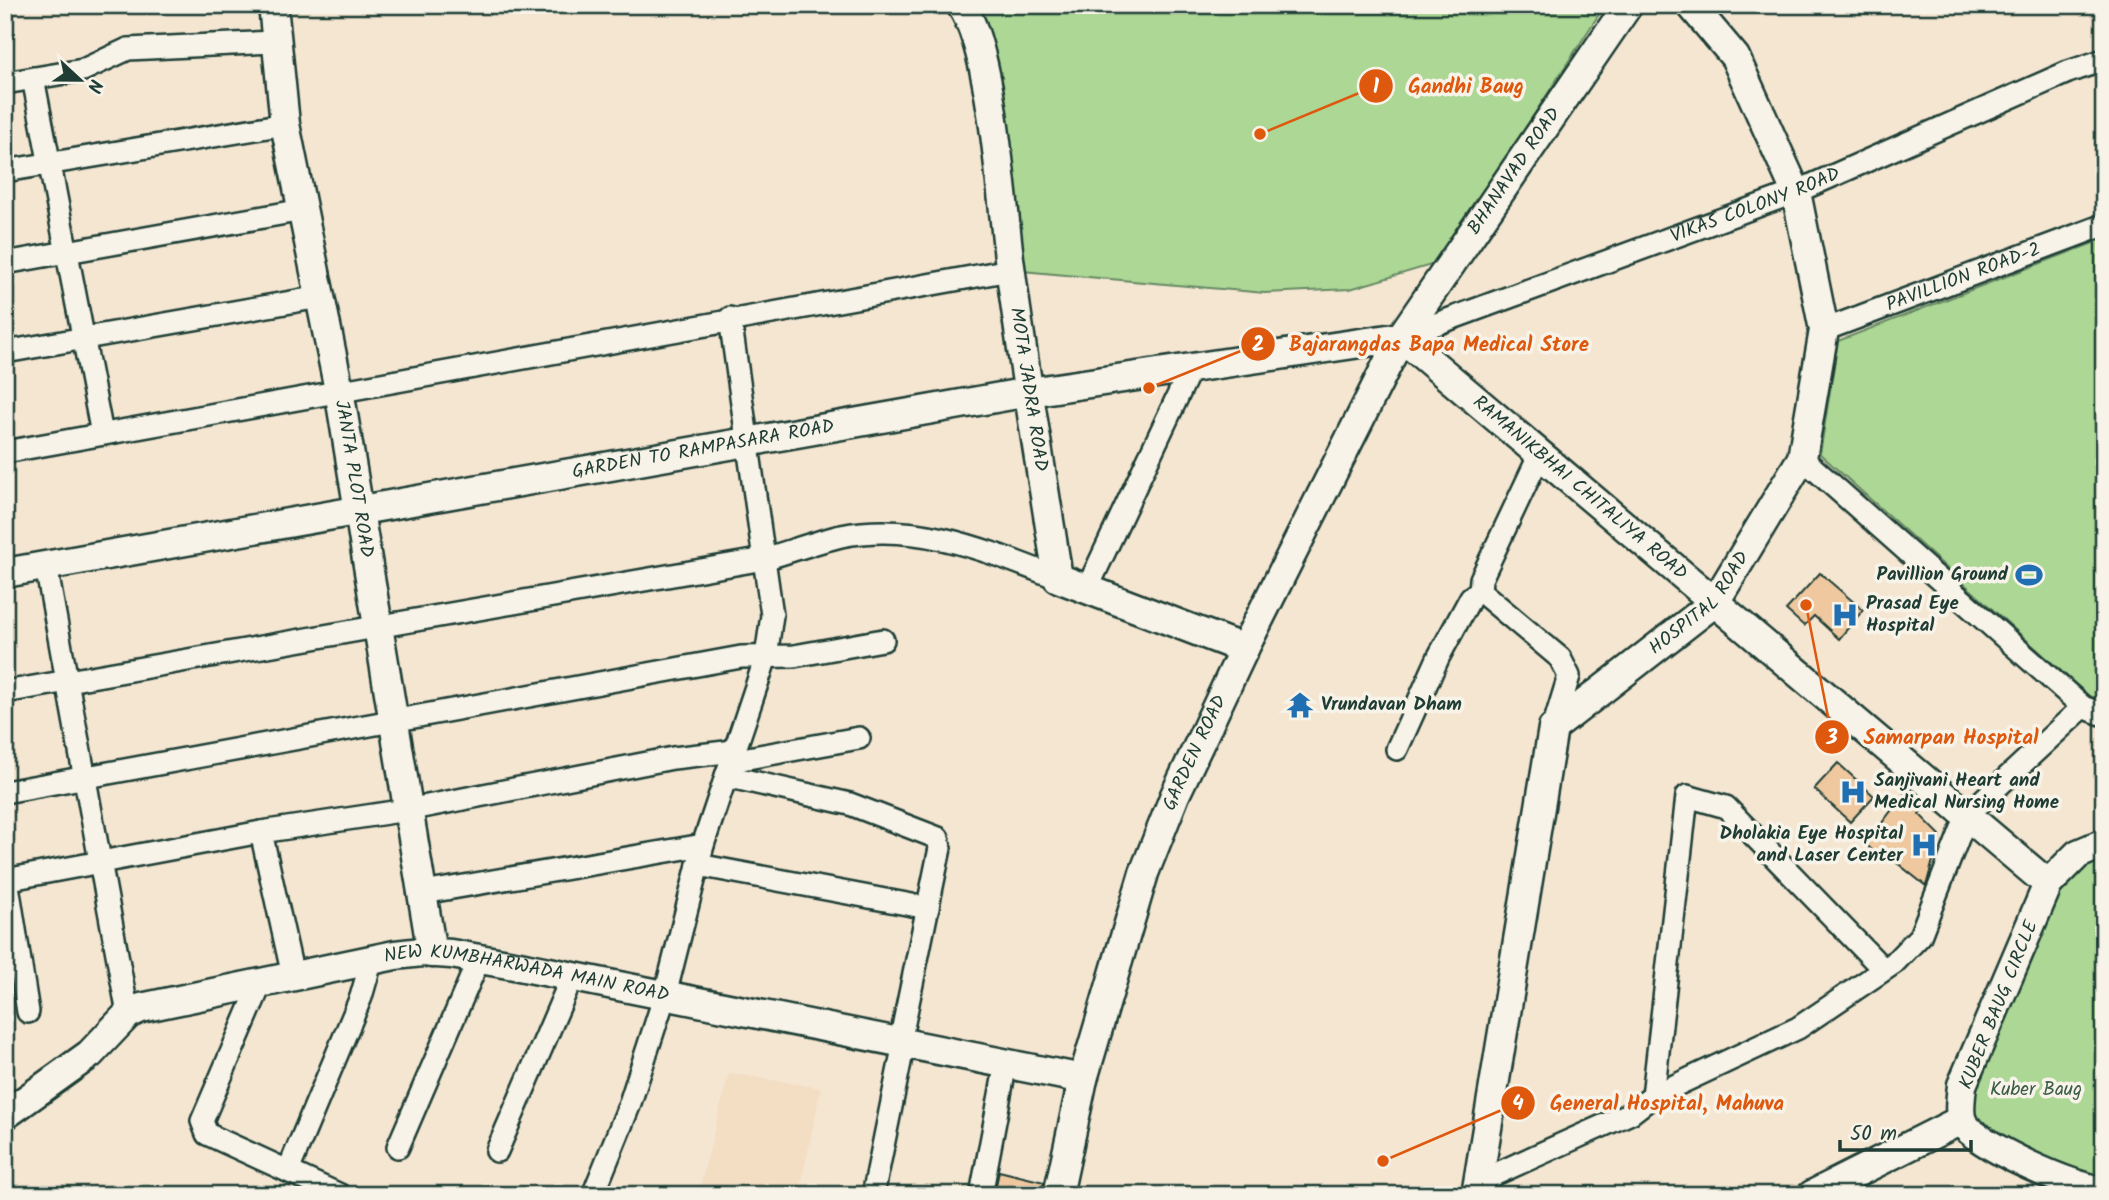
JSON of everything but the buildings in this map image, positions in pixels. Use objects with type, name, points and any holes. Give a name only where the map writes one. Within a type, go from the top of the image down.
[{"type":"main road","name":"JANTA PLOT ROAD","points":[[272,5],[285,124],[339,390],[432,953]]},
{"type":"main road","name":"MOTA JADRA ROAD","points":[[961,5],[975,34],[986,83],[1010,270],[1058,578]]},
{"type":"main road","name":"BHANAVAD ROAD","points":[[1401,337],[1628,5]]},
{"type":"main road","name":"HOSPITAL ROAD","points":[[1553,728],[1715,602],[1801,458],[1824,330],[1796,192],[1735,57],[1691,5]]},
{"type":"main road","name":"GARDEN TO RAMPASARA ROAD","points":[[5,573],[360,513],[1029,392],[1401,337]]},
{"type":"main road","name":"RAMANIKBHAI CHITALIYA ROAD","points":[[1401,337],[2049,884]]},
{"type":"main road","name":"GARDEN ROAD","points":[[1058,1195],[1083,1079],[1144,873],[1175,795],[1244,649],[1401,337]]},
{"type":"main road","points":[[1058,578],[1244,649]]},
{"type":"main road","points":[[1477,1188],[1553,728]]},
{"type":"main road","name":"KUBER BAUG CIRCLE","points":[[1961,1120],[1962,1085],[2049,884],[2078,854],[2104,843]]},
{"type":"main road","name":"NEW KUMBHARWADA MAIN ROAD","points":[[128,1013],[141,1007],[372,959],[432,953],[479,958],[572,976],[1083,1079]]},
{"type":"main road","points":[[5,1115],[90,1054],[128,1013]]},
{"type":"main road","points":[[1823,1193],[1961,1120],[1973,1136],[2042,1184],[2104,1191]]},
{"type":"street","points":[[5,83],[83,70],[128,49],[274,42]]},
{"type":"street","name":"VIKAS COLONY ROAD","points":[[1401,337],[1796,192],[2068,72],[2104,60]]},
{"type":"street","points":[[33,78],[102,434]]},
{"type":"street","points":[[5,171],[285,124]]},
{"type":"street","points":[[5,263],[303,209]]},
{"type":"street","name":"PAVILLION ROAD-2","points":[[1824,330],[2104,225]]},
{"type":"street","points":[[5,452],[730,318],[1010,270]]},
{"type":"street","points":[[5,352],[320,297]]},
{"type":"street","points":[[593,1195],[629,1105],[665,995],[700,855],[766,657],[772,615],[730,318]]},
{"type":"street","points":[[1087,589],[1191,368]]},
{"type":"street","points":[[1480,591],[1481,579],[1540,454]]},
{"type":"street","points":[[1801,458],[2083,708],[2104,715]]},
{"type":"street","points":[[5,692],[378,624],[764,559],[842,536],[900,532],[964,542],[1058,578]]},
{"type":"street","points":[[46,566],[98,864],[128,1013]]},
{"type":"street","points":[[1480,591],[1560,658],[1569,676],[1553,728]]},
{"type":"street","points":[[1397,749],[1439,656],[1471,597],[1480,591]]},
{"type":"street","points":[[5,792],[741,657],[794,656],[883,640]]},
{"type":"street","points":[[1477,1188],[1631,1113],[1653,1096],[1798,1028],[1895,963],[1920,936],[1967,815],[2083,708]]},
{"type":"street","points":[[730,763],[859,738]]},
{"type":"street","points":[[28,1012],[6,879],[261,832],[407,810],[673,758],[730,763],[935,834],[940,848],[873,1195]]},
{"type":"street","points":[[1653,1096],[1687,796],[1726,807],[1883,969]]},
{"type":"street","points":[[261,832],[293,976]]},
{"type":"street","points":[[423,893],[700,855],[928,908]]},
{"type":"street","points":[[398,1147],[479,958]]},
{"type":"street","points":[[288,1171],[361,997],[372,959]]},
{"type":"street","points":[[496,1151],[572,976]]},
{"type":"street","points":[[261,983],[201,1125],[207,1135],[340,1195]]},
{"type":"street","points":[[981,1195],[1006,1063]]},
{"type":"shaded area","points":[[729,1073],[821,1088],[799,1195],[698,1195]]},
{"type":"green space","points":[[977,5],[1605,5],[1438,263],[1350,289],[1265,293],[1022,271]]},
{"type":"green space","name":"Pavillion Ground","points":[[2104,239],[2104,699],[2090,697],[1820,454],[1838,341]]},
{"type":"green space","name":"Kuber Baug","points":[[2104,846],[2104,1189],[1964,1121],[2051,886]]},
{"type":"place","name":"Gandhi Baug","points":[[1260,134]]},
{"type":"place","name":"Bajarangdas Bapa Medical Store","points":[[1149,388]]},
{"type":"place","name":"Pavillion Ground","points":[[2029,575]]},
{"type":"place","name":"Samarpan Hospital","points":[[1806,605]]},
{"type":"place","name":"Prasad Eye Hospital","points":[[1845,615]]},
{"type":"place","name":"Vrundavan Dham","points":[[1300,705]]},
{"type":"place","name":"Sanjivani Heart and Medical Nursing Home","points":[[1853,792]]},
{"type":"place","name":"Dholakia Eye Hospital and Laser Center","points":[[1924,845]]},
{"type":"place","name":"General Hospital, Mahuva","points":[[1383,1161]]}]
